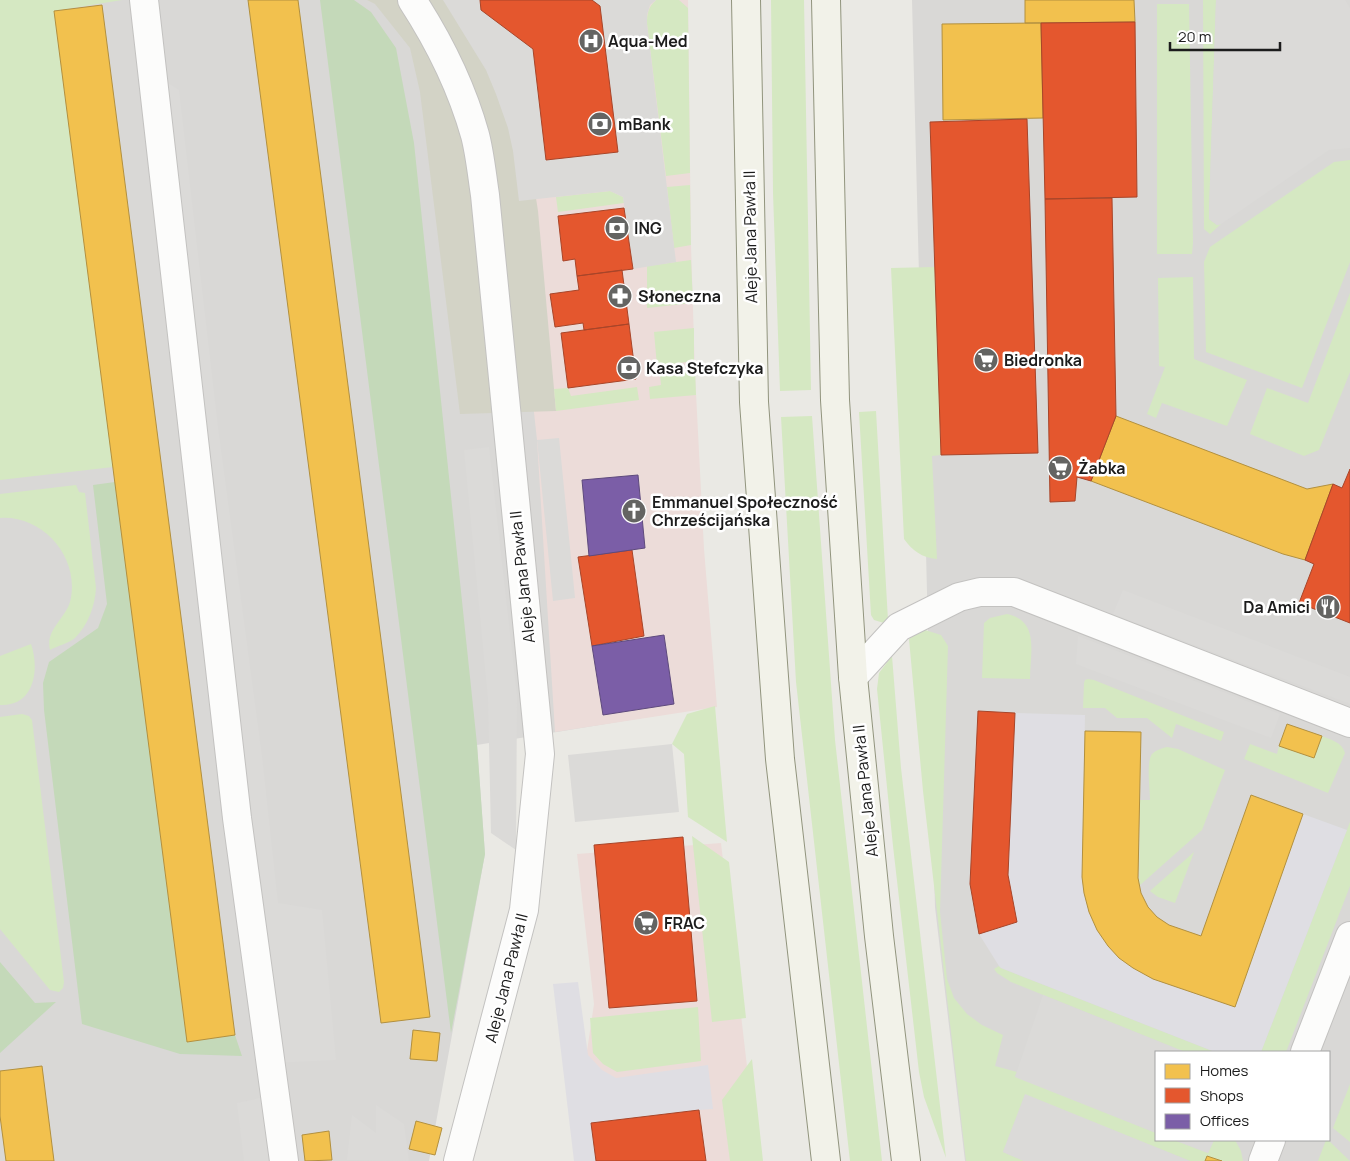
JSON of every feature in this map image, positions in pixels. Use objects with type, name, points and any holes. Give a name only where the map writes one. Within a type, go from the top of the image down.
[{"type":"main road","name":"Aleje Jana Pawła II","points":[[746,0],[754,402],[780,759],[826,1161]]},
{"type":"main road","name":"Aleje Jana Pawła II","points":[[826,0],[835,400],[853,677],[879,936],[906,1161]]},
{"type":"street","points":[[144,0],[238,818],[284,1161]]},
{"type":"street","name":"Aleje Jana Pawła II","points":[[412,0],[434,33],[454,75],[476,144],[485,195],[540,754],[524,910],[458,1161]]},
{"type":"street","points":[[853,677],[899,627],[959,597],[980,592],[1014,592],[1350,723]]},
{"type":"street","points":[[1305,1051],[1350,936]]},
{"type":"street","points":[[1263,1161],[1271,1141]]},
{"type":"shaded area","points":[[0,0],[673,0],[681,268],[715,706],[477,745],[485,854],[429,1161],[0,1161]]},
{"type":"shaded area","points":[[367,0],[456,0],[525,128],[538,211],[556,411],[460,414],[420,92],[410,48],[375,4]]},
{"type":"shaded area","points":[[430,0],[688,0],[691,245],[695,374],[704,549],[717,707],[555,732],[537,440],[506,154]]},
{"type":"shaded area","points":[[443,0],[656,0],[650,5],[647,24],[676,262],[633,269],[623,197],[610,191],[519,201],[513,151],[508,128],[496,94],[486,70]]},
{"type":"shaded area","points":[[912,0],[1350,0],[1350,1161],[965,1161],[935,907]]},
{"type":"shaded area","points":[[1216,0],[1345,0],[1350,8],[1350,148],[1329,150],[1217,225],[1209,219]]},
{"type":"shaded area","points":[[152,73],[179,90],[218,427],[262,756],[278,903],[322,910],[336,1060],[270,1063]]},
{"type":"shaded area","points":[[559,438],[575,598],[553,601],[537,440]]},
{"type":"shaded area","points":[[489,447],[517,696],[516,850],[491,833],[488,699],[464,450]]},
{"type":"shaded area","points":[[1123,590],[1350,677],[1350,704],[1113,614]]},
{"type":"shaded area","points":[[1078,636],[1280,714],[1271,738],[1076,664]]},
{"type":"shaded area","points":[[1015,713],[1085,715],[1082,877],[1089,912],[1108,946],[1119,958],[1133,968],[1153,979],[1235,1007],[1303,814],[1347,830],[1261,1051],[1212,1051],[1001,968],[979,934],[1017,921],[1008,875]]},
{"type":"shaded area","points":[[672,744],[679,812],[575,822],[568,755]]},
{"type":"shaded area","points":[[721,843],[758,1161],[583,1161],[577,1118],[594,1004],[577,854]]},
{"type":"shaded area","points":[[578,982],[588,1055],[602,1070],[616,1078],[708,1065],[713,1109],[592,1123],[596,1161],[574,1161],[553,984]]},
{"type":"shaded area","points":[[1043,995],[1183,1051],[1155,1051],[1155,1133],[1015,1077]]},
{"type":"shaded area","points":[[1025,1094],[1190,1161],[1024,1161],[1003,1152]]},
{"type":"shaded area","points":[[265,1097],[271,1161],[244,1161],[237,1103]]},
{"type":"shaded area","points":[[376,1105],[404,1124],[409,1161],[347,1160],[352,1115],[376,1133]]},
{"type":"shaded area","points":[[1177,1141],[1214,1141],[1208,1153]]},
{"type":"green space","points":[[0,0],[122,0],[54,11],[113,467],[0,480]]},
{"type":"green space","points":[[320,0],[354,0],[371,12],[396,48],[414,143],[477,744],[485,854],[451,1033]]},
{"type":"green space","points":[[656,0],[679,0],[688,8],[690,173],[666,176],[647,24],[648,11]]},
{"type":"green space","points":[[771,0],[804,0],[811,390],[780,391],[773,193]]},
{"type":"green space","points":[[1203,0],[1216,0],[1209,219],[1217,225],[1221,224],[1210,234],[1204,229]]},
{"type":"green space","points":[[1157,4],[1189,4],[1192,254],[1157,254]]},
{"type":"green space","points":[[1350,160],[1350,262],[1302,388],[1206,352],[1204,262],[1210,247],[1334,162]]},
{"type":"green space","points":[[690,185],[691,245],[674,248],[667,187]]},
{"type":"green space","points":[[610,191],[623,197],[624,203],[558,212],[556,197]]},
{"type":"green space","points":[[691,260],[693,303],[647,308],[647,266]]},
{"type":"green space","points":[[935,267],[941,455],[932,456],[937,559],[918,553],[904,539],[891,268]]},
{"type":"green space","points":[[1193,277],[1194,359],[1247,380],[1227,426],[1162,403],[1156,418],[1147,414],[1165,367],[1159,366],[1158,278]]},
{"type":"green space","points":[[1350,293],[1350,372],[1319,450],[1304,456],[1250,434],[1267,388],[1308,403]]},
{"type":"green space","points":[[694,328],[694,361],[657,366],[654,332]]},
{"type":"green space","points":[[695,369],[696,395],[650,399],[649,387],[661,385],[660,374]]},
{"type":"green space","points":[[637,387],[639,400],[556,411],[554,389],[568,388],[571,396]]},
{"type":"green space","points":[[876,411],[888,620],[884,623],[874,620],[871,615],[859,412]]},
{"type":"green space","points":[[812,416],[835,740],[882,1161],[850,1161],[796,682],[781,417]]},
{"type":"green space","points":[[115,482],[187,1042],[235,1035],[242,1056],[180,1054],[82,1024],[44,710],[43,683],[49,662],[98,628],[107,604],[93,485]]},
{"type":"green space","points":[[76,485],[79,492],[85,493],[96,588],[95,595],[90,615],[80,633],[72,640],[50,650],[50,636],[70,602],[72,586],[70,570],[56,543],[44,532],[31,524],[16,519],[0,518],[0,494]]},
{"type":"green space","points":[[1007,614],[1025,623],[1029,631],[1031,639],[1030,679],[982,678],[984,623],[990,618]]},
{"type":"green space","points":[[922,629],[941,635],[948,646],[940,912],[947,979],[954,998],[967,1014],[982,1025],[1003,1035],[995,1066],[1017,1072],[1015,1076],[1155,1133],[1155,1141],[1177,1141],[1208,1153],[1214,1141],[1236,1141],[1241,1151],[1243,1161],[1222,1161],[1207,1156],[1205,1161],[1190,1161],[1025,1095],[1003,1152],[1024,1161],[966,1161],[923,791],[909,639]]},
{"type":"green space","points":[[31,644],[35,665],[32,685],[20,700],[11,704],[0,705],[0,656]]},
{"type":"green space","points":[[892,656],[901,768],[946,1158],[924,1097],[919,1072],[893,846],[877,689],[879,673]]},
{"type":"green space","points":[[1088,679],[1224,732],[1221,741],[1176,724],[1172,738],[1147,718],[1117,718],[1105,708],[1083,708],[1084,683]]},
{"type":"green space","points":[[715,706],[727,842],[688,817],[684,754],[672,744],[687,714]]},
{"type":"green space","points":[[22,714],[29,716],[32,720],[64,982],[63,988],[59,992],[50,990],[0,929],[0,717]]},
{"type":"green space","points":[[1322,736],[1339,744],[1345,753],[1328,793],[1244,759],[1250,744],[1277,754],[1279,746],[1314,758]]},
{"type":"green space","points":[[1167,747],[1178,749],[1225,770],[1202,830],[1139,886],[1140,800],[1150,800],[1149,769],[1152,754],[1159,749]]},
{"type":"green space","points":[[1350,822],[1350,886],[1286,1051],[1261,1051]]},
{"type":"green space","points":[[692,836],[729,862],[746,1018],[712,1022]]},
{"type":"green space","points":[[1194,852],[1175,903],[1158,897],[1150,891]]},
{"type":"green space","points":[[0,962],[35,1003],[56,1002],[0,1053]]},
{"type":"green space","points":[[999,966],[1212,1051],[1183,1051],[1011,982],[994,969]]},
{"type":"green space","points":[[698,1007],[701,1061],[617,1072],[603,1064],[593,1053],[590,1018]]},
{"type":"green space","points":[[752,1059],[763,1161],[730,1161],[722,1100]]},
{"type":"green space","points":[[1350,1084],[1350,1142],[1333,1128]]},
{"type":"green space","points":[[1326,1141],[1329,1141],[1350,1161],[1318,1161]]},
{"type":"building: Homes","points":[[248,0],[298,0],[430,1017],[381,1023]]},
{"type":"building: Homes","points":[[1025,0],[1134,0],[1135,22],[1025,23]]},
{"type":"building: Homes","points":[[102,5],[235,1035],[187,1042],[54,11]]},
{"type":"building: Homes","points":[[1041,23],[1043,118],[943,120],[942,24]]},
{"type":"building: Homes","points":[[1116,416],[1307,489],[1333,484],[1305,560],[1283,554],[1091,481]]},
{"type":"building: Homes","points":[[1287,724],[1322,736],[1314,758],[1279,746]]},
{"type":"building: Homes","points":[[1085,731],[1141,732],[1138,878],[1141,893],[1148,907],[1157,917],[1169,925],[1201,936],[1251,795],[1303,814],[1235,1007],[1153,979],[1133,968],[1119,958],[1097,930],[1089,912],[1082,877]]},
{"type":"building: Homes","points":[[413,1030],[440,1033],[437,1061],[410,1059]]},
{"type":"building: Homes","points":[[42,1066],[54,1161],[6,1161],[0,1116],[0,1071]]},
{"type":"building: Homes","points":[[416,1121],[442,1128],[435,1155],[409,1149]]},
{"type":"building: Homes","points":[[329,1131],[332,1160],[305,1161],[302,1135]]},
{"type":"building: Homes","points":[[1207,1156],[1222,1161],[1205,1161]]},
{"type":"building: Shops","points":[[480,0],[592,0],[600,6],[618,152],[546,160],[533,49],[481,10]]},
{"type":"building: Shops","points":[[1135,22],[1137,197],[1045,199],[1041,23]]},
{"type":"building: Shops","name":"Biedronka","points":[[1027,119],[1038,453],[941,455],[930,122]]},
{"type":"building: Shops","points":[[1112,198],[1116,416],[1091,481],[1077,477],[1075,501],[1050,502],[1045,199]]},
{"type":"building: Shops","points":[[624,208],[633,269],[577,276],[575,259],[563,261],[558,216]]},
{"type":"building: Shops","points":[[622,270],[629,324],[584,330],[583,323],[555,327],[550,294],[579,290],[577,276]]},
{"type":"building: Shops","points":[[629,324],[636,379],[568,388],[561,333]]},
{"type":"building: Shops","points":[[1350,469],[1350,623],[1299,603],[1314,564],[1305,560],[1333,484],[1342,488]]},
{"type":"building: Shops","points":[[632,550],[644,636],[592,646],[578,557]]},
{"type":"building: Shops","points":[[978,711],[1015,713],[1008,875],[1017,922],[979,934],[970,884]]},
{"type":"building: Shops","name":"FRAC","points":[[683,837],[697,1001],[609,1008],[594,845]]},
{"type":"building: Shops","points":[[699,1110],[706,1161],[596,1161],[591,1123]]},
{"type":"building: Offices","points":[[638,475],[645,548],[589,556],[582,480]]},
{"type":"building: Offices","points":[[664,635],[674,704],[603,715],[592,646]]},
{"type":"place","name":"Aqua-Med","points":[[591,41]]},
{"type":"place","name":"mBank","points":[[600,124]]},
{"type":"place","name":"ING","points":[[617,228]]},
{"type":"place","name":"Słoneczna","points":[[620,296]]},
{"type":"place","name":"Biedronka","points":[[986,360]]},
{"type":"place","name":"Kasa Stefczyka","points":[[629,368]]},
{"type":"place","name":"Żabka","points":[[1060,468]]},
{"type":"place","name":"Emmanuel Społeczność Chrześcijańska","points":[[634,511]]},
{"type":"place","name":"Da Amici","points":[[1328,607]]},
{"type":"place","name":"FRAC","points":[[646,923]]}]
